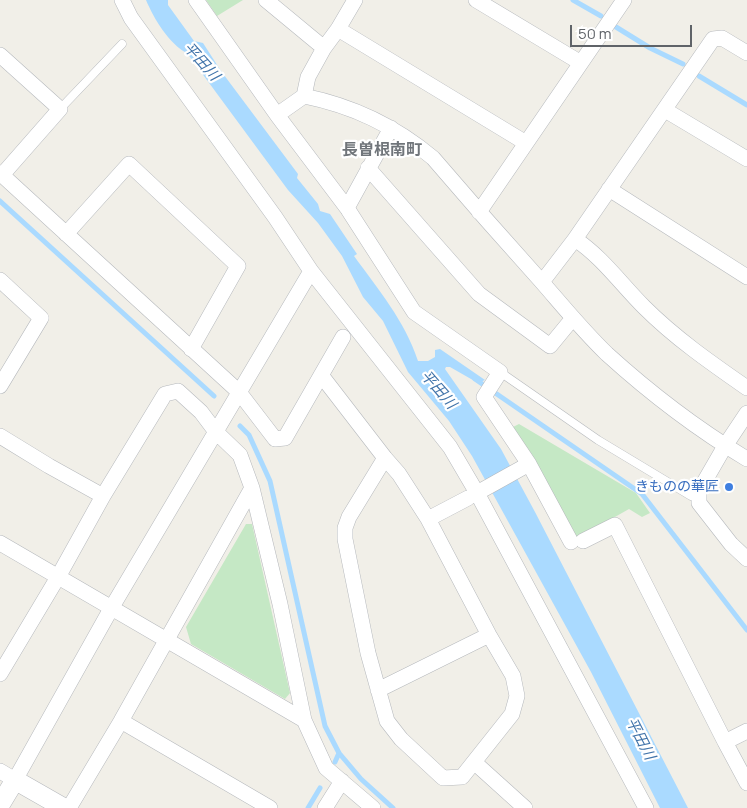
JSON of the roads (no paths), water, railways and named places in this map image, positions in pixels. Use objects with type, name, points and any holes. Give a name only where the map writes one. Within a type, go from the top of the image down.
[{"type":"street","points":[[122,0],[132,18],[275,217],[311,271],[450,447],[646,808]]},
{"type":"street","points":[[196,0],[277,115],[347,208],[414,312],[497,376],[484,397],[525,466],[577,542],[615,525],[747,783]]},
{"type":"street","points":[[266,0],[324,48]]},
{"type":"street","points":[[277,115],[304,96],[308,77],[355,0]]},
{"type":"street","points":[[476,0],[581,63]]},
{"type":"street","points":[[479,212],[624,0]]},
{"type":"street","points":[[338,29],[526,143]]},
{"type":"street","points":[[542,282],[575,239],[713,39],[722,38],[747,53]]},
{"type":"street","points":[[0,54],[60,109],[1,174],[239,392],[275,439],[284,438],[343,337]]},
{"type":"street","points":[[304,96],[332,102],[363,114],[410,139],[433,158],[606,353],[642,384],[725,446],[747,459]]},
{"type":"street","points":[[665,110],[747,159]]},
{"type":"street","points":[[347,208],[391,128]]},
{"type":"street","points":[[66,234],[129,164],[238,266],[190,349]]},
{"type":"street","points":[[368,168],[479,294],[550,346],[573,318]]},
{"type":"street","points":[[609,189],[747,277]]},
{"type":"street","points":[[575,239],[590,249],[644,307],[697,354],[747,388]]},
{"type":"street","points":[[0,805],[7,776],[112,607],[311,271]]},
{"type":"street","points":[[0,280],[41,318],[0,386]]},
{"type":"street","points":[[320,375],[399,474],[428,519],[513,676],[517,696],[512,714],[462,777],[443,778],[401,739],[387,721],[378,690],[345,539],[345,528],[349,516],[385,458]]},
{"type":"street","points":[[0,674],[5,652],[58,577],[102,496],[165,394],[178,391],[201,412],[216,432],[240,456],[252,488],[280,604],[304,720],[326,768],[373,808]]},
{"type":"street","points":[[747,413],[699,491],[699,503],[731,544],[747,559]]},
{"type":"street","points":[[0,436],[102,496]]},
{"type":"street","points":[[428,519],[525,466]]},
{"type":"street","points":[[69,808],[121,721],[252,488]]},
{"type":"street","points":[[0,544],[112,607],[304,720]]},
{"type":"street","points":[[378,690],[489,634]]},
{"type":"street","points":[[121,721],[270,808]]},
{"type":"street","points":[[726,742],[747,732]]},
{"type":"street","points":[[474,762],[517,805]]},
{"type":"street","points":[[7,776],[64,808]]},
{"type":"street","points":[[325,808],[342,780]]},
{"type":"lane","points":[[60,109],[122,44]]},
{"type":"lane","points":[[497,376],[691,496],[699,497]]},
{"type":"water","name":"平田川","points":[[146,0],[168,0],[168,5],[194,41],[203,43],[221,71],[298,174],[297,178],[318,204],[320,211],[330,214],[357,254],[354,256],[406,332],[418,361],[428,361],[435,357],[435,350],[440,349],[485,380],[478,383],[450,367],[445,369],[501,449],[688,808],[660,808],[591,672],[472,456],[449,421],[408,372],[383,321],[363,297],[342,256],[318,223],[288,190],[187,53],[168,37],[153,15]]},
{"type":"waterway","points":[[573,0],[601,16]]},
{"type":"waterway","points":[[616,27],[650,48],[683,64]]},
{"type":"waterway","points":[[699,76],[747,105]]},
{"type":"waterway","points":[[0,201],[214,396]]},
{"type":"waterway","points":[[475,379],[642,494],[747,630]]},
{"type":"waterway","points":[[240,426],[249,435],[270,481],[325,726],[339,753],[361,779],[393,808]]},
{"type":"waterway","points":[[335,762],[339,753]]},
{"type":"waterway","points":[[308,808],[320,788]]},
{"type":"place","name":"きものの華匠","points":[[729,487]]},
{"type":"district","name":"長曽根南町","points":[[382,151]]}]
